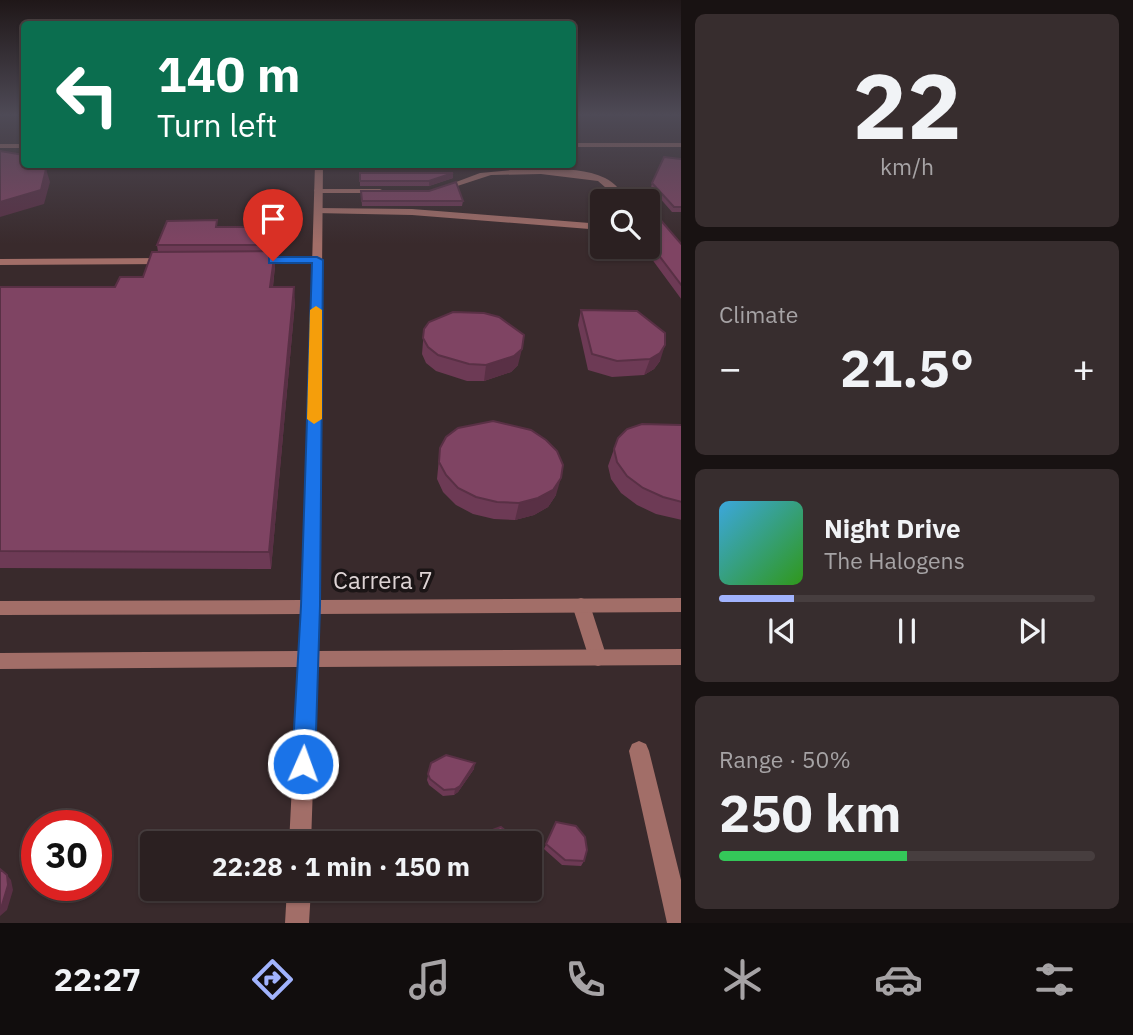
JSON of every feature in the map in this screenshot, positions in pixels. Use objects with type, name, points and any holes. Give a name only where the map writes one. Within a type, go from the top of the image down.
[{"type":"street","points":[[300,831],[310,606],[319,168]]},
{"type":"street","points":[[429,191],[446,189],[481,174],[510,171],[579,174],[600,179],[614,189]]},
{"type":"street","points":[[318,191],[393,191]]},
{"type":"street","points":[[318,211],[412,212],[590,226]]},
{"type":"street","points":[[246,261],[317,260]]},
{"type":"street","points":[[0,262],[177,261]]},
{"type":"street","name":"Carrera 7","points":[[0,608],[681,604]]},
{"type":"street","points":[[580,605],[598,658]]},
{"type":"street","points":[[0,661],[681,657]]},
{"type":"street","points":[[639,751],[679,923]]},
{"type":"street","points":[[297,923],[298,901]]},
{"type":"building","points":[[0,157],[21,157],[21,168],[45,168],[41,190],[0,202]]},
{"type":"building","points":[[664,157],[681,159],[681,207],[674,207],[652,183]]},
{"type":"building","points":[[360,173],[453,173],[429,181],[360,181]]},
{"type":"building","points":[[456,182],[463,201],[362,201],[361,191],[429,191]]},
{"type":"building","points":[[660,219],[681,244],[681,285],[660,257]]},
{"type":"building","points":[[217,220],[216,227],[278,227],[276,245],[157,245],[167,221]]},
{"type":"building","points":[[275,251],[270,287],[294,287],[269,552],[0,551],[0,287],[115,287],[120,277],[143,277],[152,252]]},
{"type":"building","points":[[581,310],[637,311],[665,333],[665,345],[660,353],[650,359],[617,361],[592,354]]},
{"type":"building","points":[[453,312],[484,313],[499,317],[524,335],[522,349],[514,356],[486,365],[469,364],[438,355],[428,347],[423,338],[424,329],[429,322]]},
{"type":"building","points":[[493,421],[531,430],[557,451],[563,465],[561,478],[553,490],[538,498],[519,503],[497,502],[476,497],[458,488],[446,475],[439,462],[440,448],[446,437],[458,428]]},
{"type":"building","points":[[642,424],[681,425],[681,502],[643,488],[627,476],[617,462],[614,449],[618,438],[627,429]]},
{"type":"building","points":[[446,755],[475,763],[460,786],[455,789],[444,790],[430,779],[428,774],[431,763]]},
{"type":"building","points":[[556,822],[576,826],[585,837],[587,850],[584,861],[565,860],[546,844]]},
{"type":"building","points":[[501,827],[506,831],[490,831]]},
{"type":"building","points":[[0,869],[7,875],[8,885],[0,907]]},
{"type":"slow traffic","points":[[314,419],[316,310]]},
{"type":"route","points":[[273,261],[317,260],[310,606],[303,764]]}]
